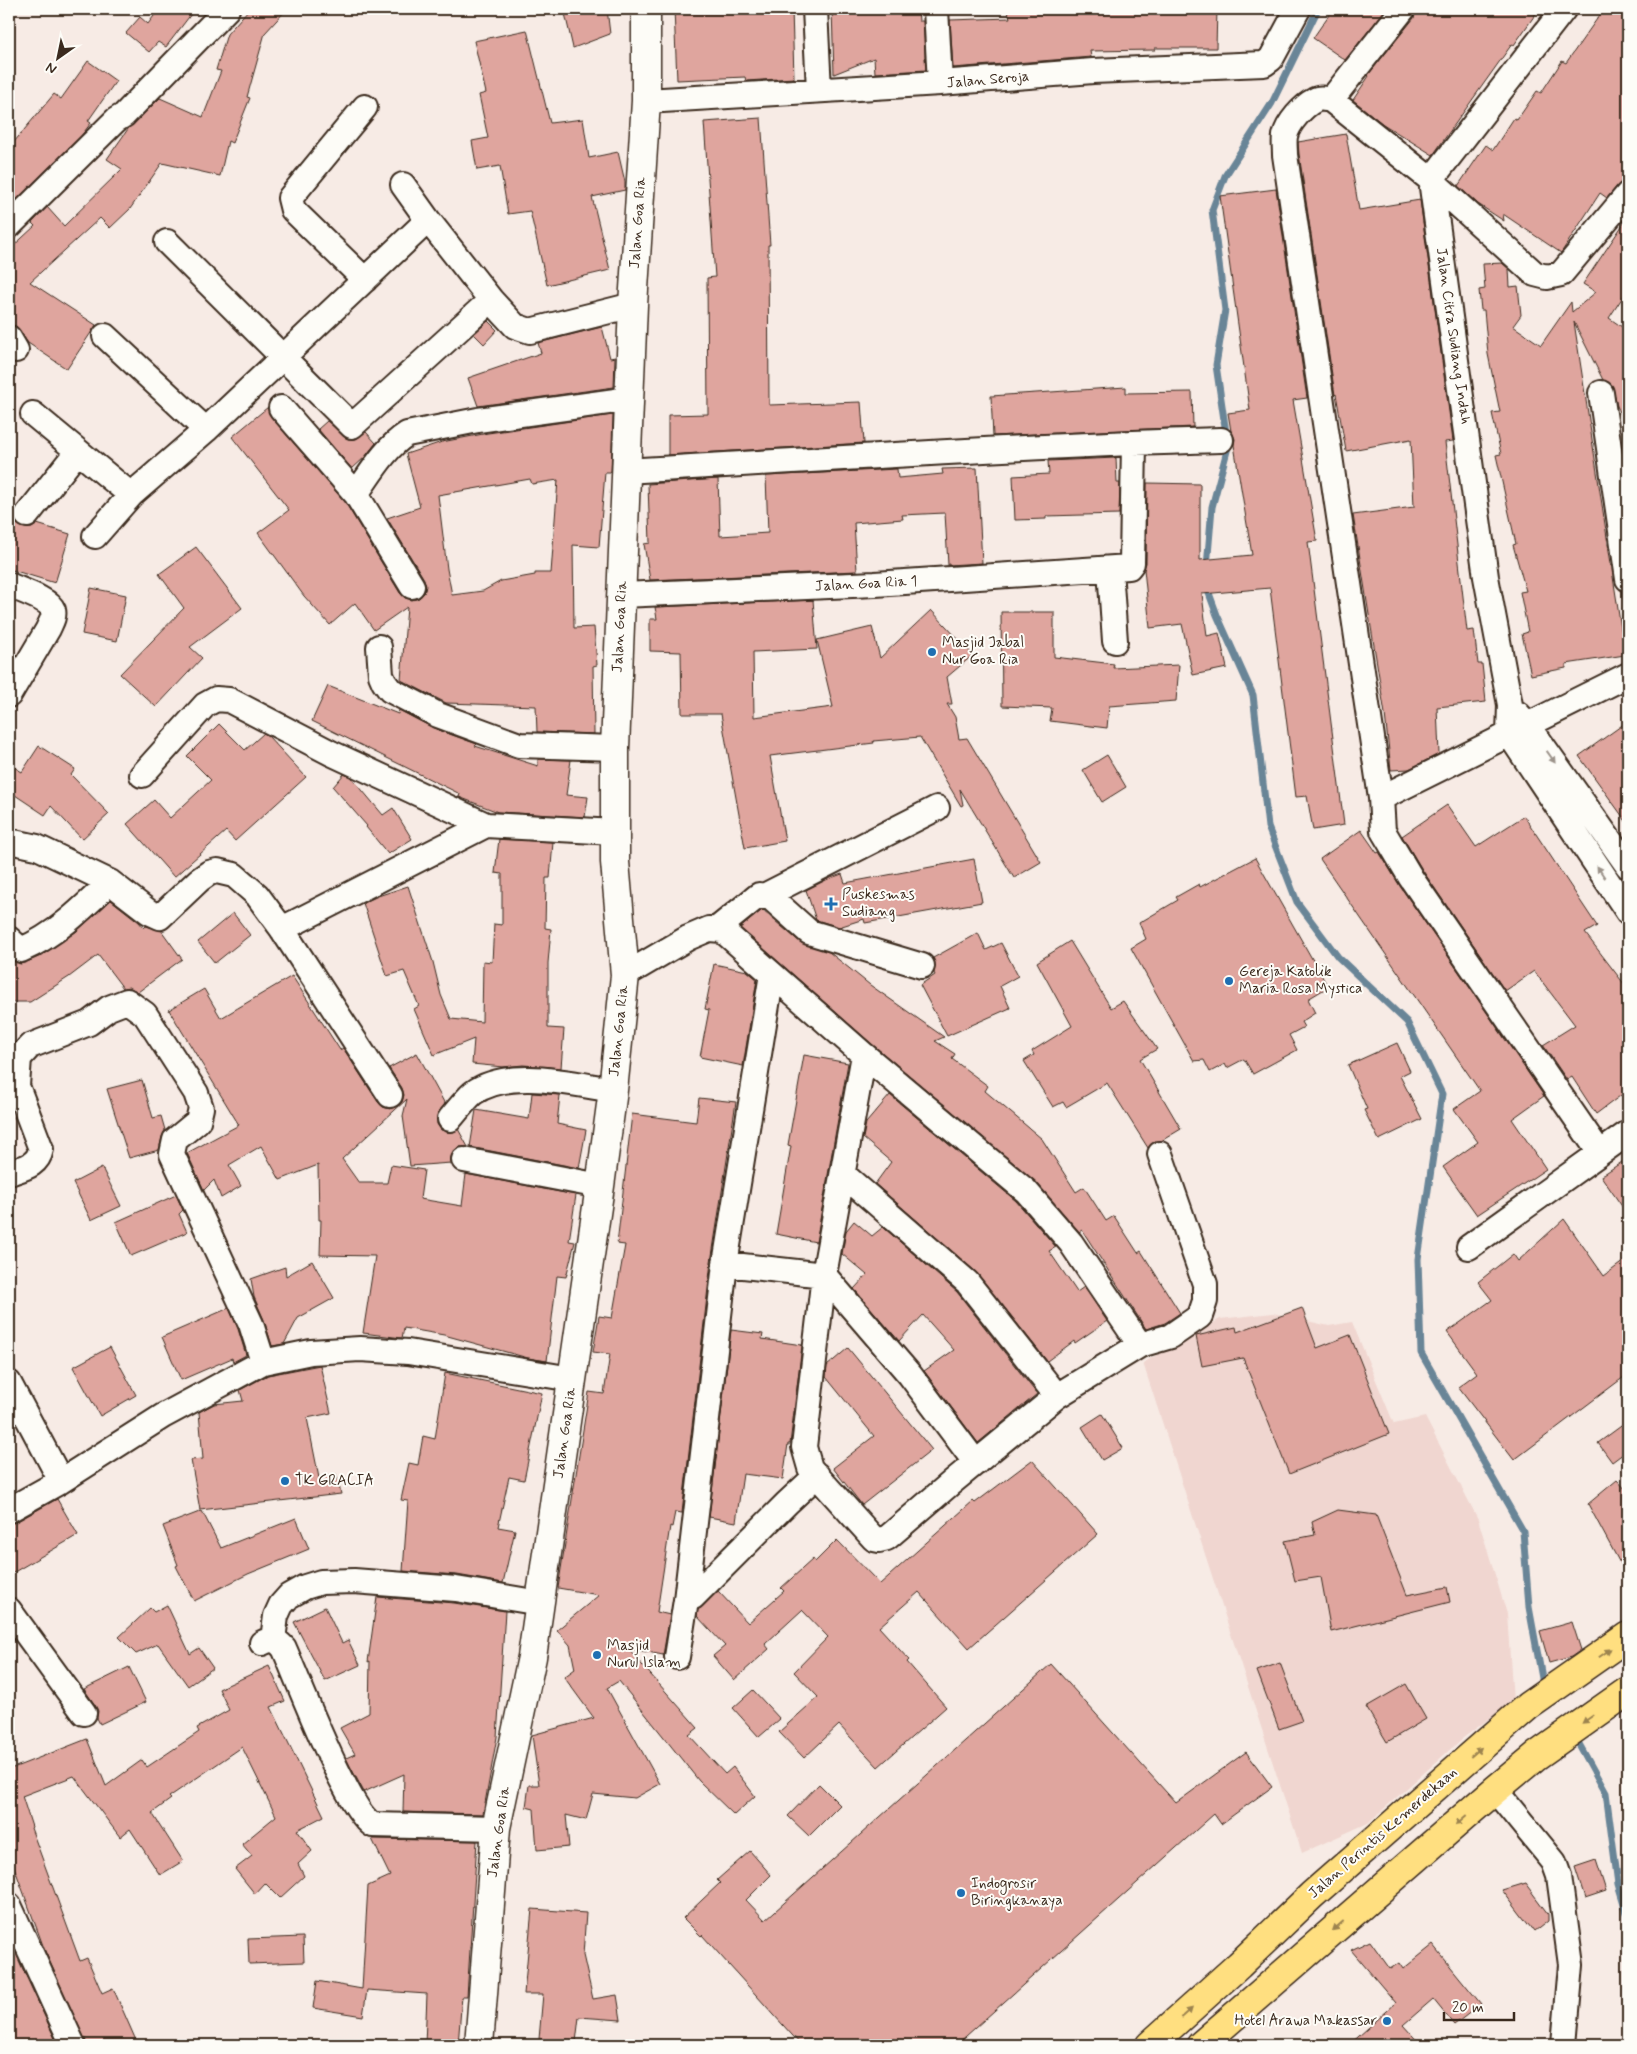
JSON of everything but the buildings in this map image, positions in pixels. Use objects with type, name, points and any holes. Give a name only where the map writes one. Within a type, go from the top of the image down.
[{"type":"highway","name":"Jalan Perintis Kemerdekaan","points":[[1150,2045],[1240,1965],[1312,1895],[1528,1706],[1628,1636]]},
{"type":"highway","points":[[1201,2045],[1536,1756],[1628,1691]]},
{"type":"main road","name":"Jalan Goa Ria","points":[[479,2045],[496,1828],[532,1657],[600,1186],[613,1090],[625,975],[615,862],[615,748],[633,305],[646,101],[646,9]]},
{"type":"street","points":[[9,226],[109,127],[124,115],[226,9]]},
{"type":"street","points":[[815,9],[819,90]]},
{"type":"street","points":[[936,9],[940,83]]},
{"type":"street","name":"Jalan Seroja","points":[[646,101],[940,83],[1093,71],[1264,64],[1270,58],[1298,9]]},
{"type":"street","points":[[1330,100],[1403,9]]},
{"type":"street","points":[[1431,180],[1564,9]]},
{"type":"street","points":[[1600,1153],[1411,878],[1383,831],[1381,798],[1285,156],[1286,135],[1290,124],[1314,100],[1321,98],[1330,100],[1431,180],[1535,274],[1548,277],[1561,274],[1628,194]]},
{"type":"street","points":[[365,107],[290,198],[293,210],[365,280]]},
{"type":"street","name":"Jalan Citra Sudiang Indah","points":[[1431,180],[1486,577],[1510,705],[1519,730]]},
{"type":"street","points":[[403,185],[491,300],[516,326],[530,330],[633,305]]},
{"type":"street","points":[[95,536],[131,495],[206,430],[284,358],[428,220]]},
{"type":"street","points":[[166,242],[352,426],[491,300]]},
{"type":"street","points":[[104,336],[206,430]]},
{"type":"street","points":[[1601,393],[1628,579]]},
{"type":"street","points":[[356,494],[397,440],[407,434],[478,420],[630,399]]},
{"type":"street","points":[[281,408],[356,494],[412,586]]},
{"type":"street","points":[[33,414],[131,495]]},
{"type":"street","points":[[627,471],[906,454],[1221,440]]},
{"type":"street","name":"Jalan Goa Ria 1","points":[[622,595],[875,584],[1110,570],[1130,567],[1132,563],[1134,443]]},
{"type":"street","points":[[26,515],[77,452]]},
{"type":"street","points":[[1110,570],[1115,641]]},
{"type":"street","points":[[9,585],[48,603],[53,611],[53,619],[48,629],[9,694]]},
{"type":"street","points":[[380,647],[381,675],[390,690],[438,715],[520,745],[615,748]]},
{"type":"street","points":[[1381,798],[1628,675]]},
{"type":"street","points":[[142,775],[205,705],[216,699],[229,700],[331,753],[486,825],[615,832]]},
{"type":"street","points":[[1519,730],[1628,866]]},
{"type":"street","points":[[1519,730],[1628,912]]},
{"type":"street","points":[[717,929],[760,896],[766,895],[937,808]]},
{"type":"street","points":[[282,929],[486,825]]},
{"type":"street","points":[[9,841],[37,847],[110,882],[149,912],[160,917],[198,880],[209,873],[217,871],[234,875],[257,895],[282,929],[390,1095]]},
{"type":"street","points":[[9,939],[21,950],[41,941],[74,916],[110,882]]},
{"type":"street","points":[[766,895],[809,932],[922,966]]},
{"type":"street","points":[[625,975],[688,938],[709,928],[722,930],[864,1055],[1026,1191],[1071,1243],[1140,1345]]},
{"type":"street","points":[[677,1657],[686,1600],[725,1264],[772,974]]},
{"type":"street","points":[[9,1173],[35,1163],[40,1157],[41,1149],[17,1086],[19,1058],[30,1046],[89,1023],[109,1008],[127,1001],[139,1009],[145,1014],[196,1093],[202,1111],[199,1118],[175,1140],[172,1154],[251,1324],[262,1362]]},
{"type":"street","points":[[864,1055],[844,1175],[824,1274],[804,1438],[806,1458],[810,1468],[874,1539],[887,1538],[1057,1396],[1140,1345],[1171,1336],[1200,1316],[1205,1302],[1205,1284],[1160,1154]]},
{"type":"street","points":[[450,1119],[473,1093],[492,1085],[515,1080],[538,1078],[613,1090]]},
{"type":"street","points":[[1469,1247],[1628,1133]]},
{"type":"street","points":[[464,1160],[600,1186]]},
{"type":"street","points":[[844,1175],[967,1282],[1057,1396]]},
{"type":"street","points":[[725,1264],[824,1274],[910,1375],[976,1463]]},
{"type":"street","points":[[9,1510],[61,1481],[163,1416],[262,1362],[311,1352],[360,1349],[408,1352],[572,1379]]},
{"type":"street","points":[[9,1383],[61,1481]]},
{"type":"street","points":[[686,1600],[693,1597],[787,1503],[817,1476]]},
{"type":"street","points":[[496,1828],[373,1825],[366,1820],[346,1789],[284,1648],[279,1643],[268,1642],[281,1605],[289,1596],[305,1587],[321,1582],[354,1581],[456,1589],[540,1603]]},
{"type":"street","points":[[9,1610],[84,1713]]},
{"type":"street","points":[[1495,1790],[1554,1862],[1559,1876],[1571,1965],[1564,2045]]},
{"type":"street","points":[[9,1905],[74,2045]]},
{"type":"shaded area","points":[[1273,1313],[1329,1326],[1352,1322],[1394,1424],[1425,1417],[1478,1519],[1507,1614],[1513,1701],[1463,1738],[1368,1823],[1302,1853],[1143,1363],[1220,1319]]},
{"type":"waterway","points":[[1207,567],[1212,507],[1228,447],[1216,365],[1225,310],[1212,210],[1225,176],[1272,103],[1318,9]]},
{"type":"waterway","points":[[1206,585],[1217,615],[1253,695],[1268,827],[1297,902],[1338,957],[1407,1022],[1442,1094],[1418,1259],[1421,1353],[1523,1531],[1529,1607],[1542,1678]]},
{"type":"waterway","points":[[1579,1744],[1606,1793],[1618,1884],[1628,1917]]},
{"type":"place","name":"Masjid Jabal Nur Goa Ria","points":[[932,652]]},
{"type":"place","name":"Puskesmas Sudiang","points":[[831,904]]},
{"type":"place","name":"Gereja Katolik Maria Rosa Mystica","points":[[1229,981]]},
{"type":"place","name":"TK GRACIA","points":[[285,1481]]},
{"type":"place","name":"Masjid Nurul Islam","points":[[597,1655]]},
{"type":"place","name":"Indogrosir Biringkanaya","points":[[961,1893]]},
{"type":"place","name":"Hotel Arawa Makassar","points":[[1387,2021]]}]
